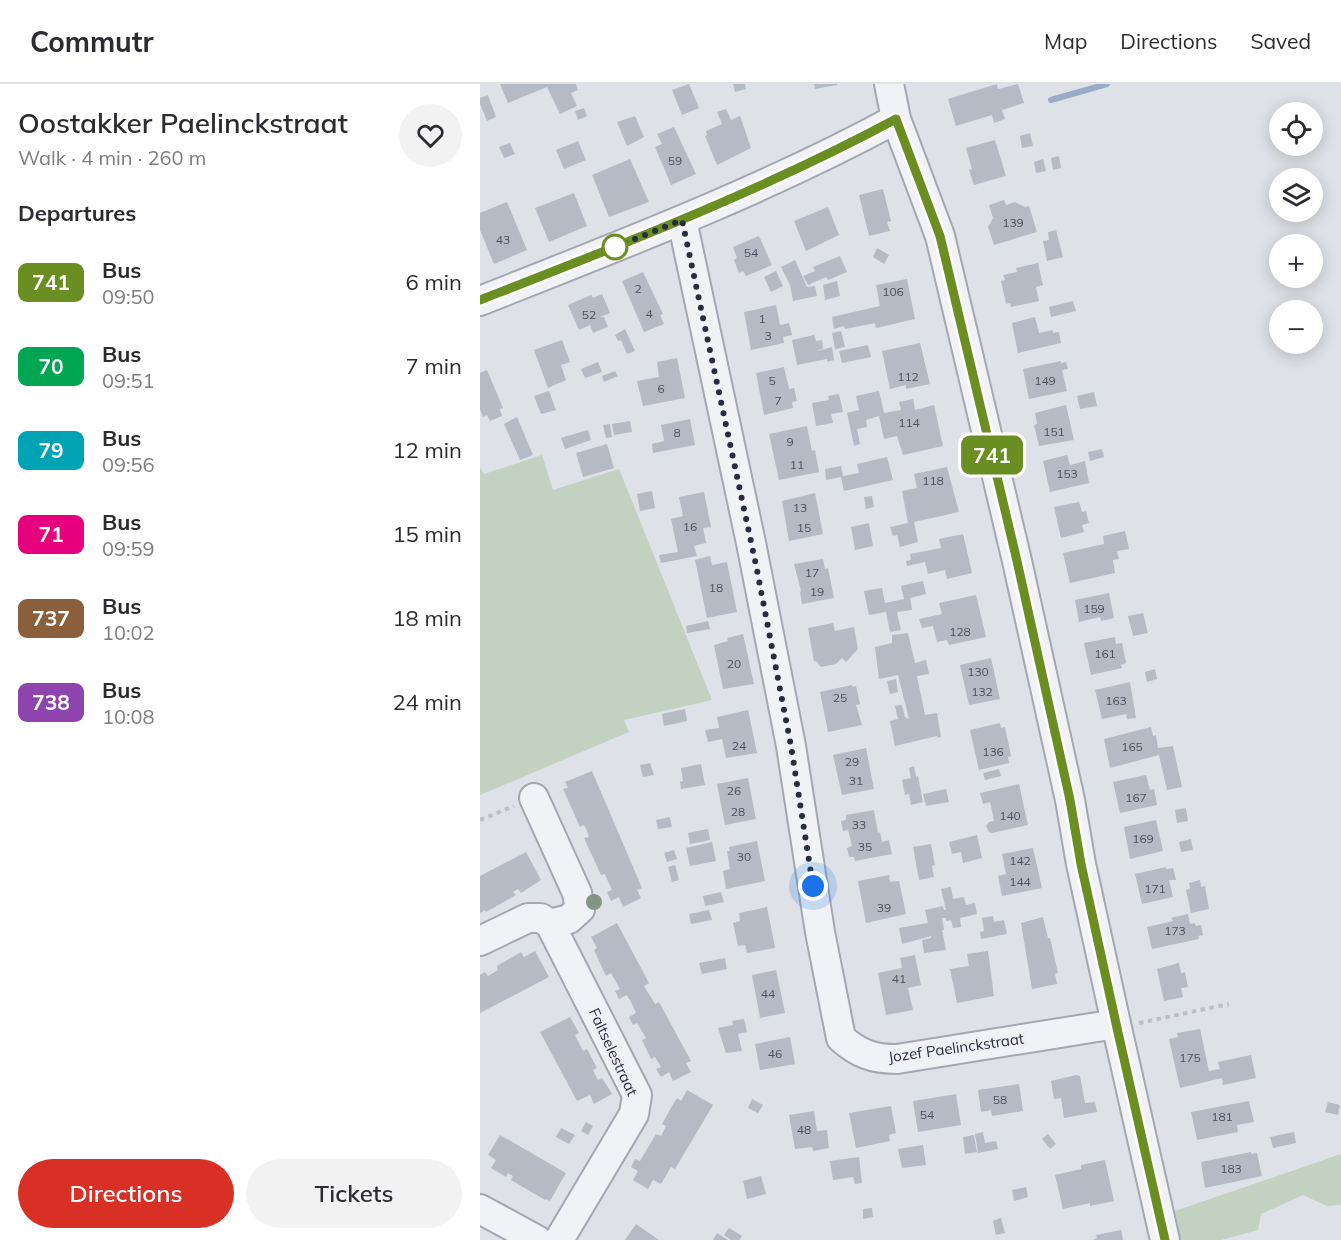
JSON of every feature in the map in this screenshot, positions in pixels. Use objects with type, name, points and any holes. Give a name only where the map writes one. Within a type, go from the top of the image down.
[{"type":"street","points":[[889,84],[896,119],[942,244],[1017,561],[1070,800],[1081,864],[1165,1240]]},
{"type":"street","points":[[480,300],[682,220],[837,150],[896,119]]},
{"type":"street","name":"Jozef Paelinckstraat","points":[[682,220],[751,543],[791,746],[820,932],[842,1038],[854,1049],[866,1055],[880,1059],[897,1059],[1117,1026]]},
{"type":"street","points":[[480,941],[528,918],[541,918],[550,924],[569,919],[580,909],[577,893],[534,798]]},
{"type":"street","name":"Faltselestraat","points":[[550,924],[637,1095],[634,1114],[559,1240]]},
{"type":"street","points":[[480,1209],[537,1240]]},
{"type":"path","points":[[480,820],[534,798]]},
{"type":"path","points":[[1117,1026],[1229,1004]]},
{"type":"green space","points":[[542,455],[553,490],[619,469],[712,700],[624,720],[629,732],[480,795],[480,467],[484,474]]},
{"type":"green space","points":[[1341,1154],[1341,1205],[1327,1206],[1303,1195],[1261,1214],[1258,1230],[1221,1240],[1181,1240],[1175,1211]]},
{"type":"building","points":[[500,84],[576,84],[578,90],[571,93],[577,106],[560,114],[547,87],[508,103]]},
{"type":"building","points":[[689,84],[699,108],[682,115],[672,90]]},
{"type":"building","points":[[733,84],[745,84],[746,89],[735,92]]},
{"type":"building","points":[[814,84],[837,84],[837,85],[815,89]]},
{"type":"building","points":[[997,84],[998,89],[1018,84],[1024,103],[1002,110],[1005,119],[994,123],[992,115],[956,126],[948,99]]},
{"type":"building","points":[[488,95],[496,117],[487,121],[480,98]]},
{"type":"building","points":[[584,108],[587,116],[578,120],[575,111]]},
{"type":"building","points":[[726,109],[731,120],[740,116],[751,148],[717,165],[705,136],[706,131],[722,124],[717,112]]},
{"type":"building","points":[[635,116],[644,137],[627,146],[617,122]]},
{"type":"building","points":[[674,127],[696,174],[671,185],[655,147],[662,144],[657,134]]},
{"type":"building","points":[[1030,133],[1033,146],[1022,148],[1020,136]]},
{"type":"building","points":[[995,140],[1006,176],[974,185],[966,148]]},
{"type":"building","points":[[578,141],[586,160],[564,169],[556,150]]},
{"type":"building","points":[[510,143],[515,154],[504,158],[499,147]]},
{"type":"building","points":[[1059,156],[1061,168],[1053,170],[1051,158]]},
{"type":"building","points":[[630,159],[649,202],[609,217],[592,175]]},
{"type":"building","points":[[1043,159],[1046,171],[1036,173],[1034,162]]},
{"type":"building","points":[[883,189],[891,221],[887,222],[890,231],[869,236],[859,195]]},
{"type":"building","points":[[574,193],[587,226],[549,242],[535,208]]},
{"type":"building","points":[[1004,200],[1006,205],[1015,202],[1025,207],[1029,206],[1037,232],[994,245],[988,227],[993,218],[989,205]]},
{"type":"building","points":[[507,202],[527,250],[494,264],[480,230],[480,213]]},
{"type":"building","points":[[828,207],[839,235],[806,251],[794,221]]},
{"type":"building","points":[[1056,230],[1063,257],[1047,261],[1043,241],[1049,240],[1048,232]]},
{"type":"building","points":[[759,236],[772,265],[746,276],[743,271],[739,273],[734,260],[737,258],[733,247]]},
{"type":"building","points":[[877,248],[889,255],[884,264],[873,257]]},
{"type":"building","points":[[840,256],[847,272],[828,280],[826,277],[808,285],[803,276],[815,271],[813,267]]},
{"type":"building","points":[[795,260],[807,287],[815,286],[817,296],[793,301],[790,285],[781,267]]},
{"type":"building","points":[[1038,263],[1043,285],[1036,287],[1039,301],[1011,307],[1010,303],[1006,304],[1001,281],[1005,280],[1003,275],[1017,272],[1016,268]]},
{"type":"building","points":[[776,271],[783,286],[771,292],[764,277]]},
{"type":"building","points":[[643,272],[663,314],[660,315],[664,324],[644,332],[622,281]]},
{"type":"building","points":[[907,279],[915,319],[876,328],[875,323],[834,329],[832,317],[880,306],[876,285]]},
{"type":"building","points":[[837,281],[840,296],[825,300],[823,285]]},
{"type":"building","points":[[602,294],[610,313],[600,317],[604,317],[608,327],[593,333],[590,325],[579,330],[568,305],[591,295],[593,298]]},
{"type":"building","points":[[1073,301],[1076,311],[1051,317],[1049,307]]},
{"type":"building","points":[[776,305],[780,325],[789,323],[792,335],[783,337],[784,343],[751,350],[744,312]]},
{"type":"building","points":[[1035,317],[1039,333],[1053,330],[1053,333],[1059,332],[1061,343],[1018,353],[1012,323]]},
{"type":"building","points":[[625,329],[635,351],[627,354],[621,340],[618,341],[615,335]]},
{"type":"building","points":[[841,331],[845,347],[835,349],[832,333]]},
{"type":"building","points":[[814,335],[816,341],[822,340],[823,349],[818,351],[832,347],[834,360],[827,362],[827,359],[797,365],[792,340]]},
{"type":"building","points":[[562,340],[570,362],[561,365],[566,380],[548,388],[534,350]]},
{"type":"building","points":[[920,343],[930,384],[906,389],[906,385],[890,389],[882,351]]},
{"type":"building","points":[[868,345],[871,357],[842,363],[839,351]]},
{"type":"building","points":[[677,358],[685,398],[643,406],[637,381],[659,377],[657,362]]},
{"type":"building","points":[[1061,361],[1061,363],[1066,362],[1068,369],[1062,370],[1067,391],[1029,399],[1023,369]]},
{"type":"building","points":[[598,362],[602,372],[585,378],[581,369]]},
{"type":"building","points":[[784,367],[789,389],[794,388],[797,401],[792,402],[793,408],[764,415],[756,373]]},
{"type":"building","points":[[487,370],[503,408],[500,409],[502,416],[490,421],[487,415],[483,417],[480,409],[480,373]]},
{"type":"building","points":[[615,371],[618,376],[604,382],[602,376]]},
{"type":"building","points":[[549,391],[556,410],[541,414],[534,396]]},
{"type":"building","points":[[879,391],[884,413],[901,410],[899,402],[913,399],[915,410],[934,405],[943,446],[903,455],[897,436],[884,439],[879,416],[866,420],[867,427],[857,429],[860,444],[854,446],[847,413],[859,410],[856,396]]},
{"type":"building","points":[[1094,392],[1097,406],[1080,409],[1077,396]]},
{"type":"building","points":[[839,394],[843,412],[831,414],[833,423],[816,426],[812,403],[829,400],[828,396]]},
{"type":"building","points":[[1066,405],[1074,440],[1039,446],[1034,425],[1037,424],[1035,413]]},
{"type":"building","points":[[517,417],[533,455],[520,460],[504,424]]},
{"type":"building","points":[[690,419],[695,445],[653,453],[652,444],[664,441],[661,425]]},
{"type":"building","points":[[630,421],[632,432],[614,435],[612,424]]},
{"type":"building","points":[[610,424],[612,437],[606,438],[603,425]]},
{"type":"building","points":[[807,426],[819,472],[779,480],[769,434]]},
{"type":"building","points":[[588,430],[591,440],[565,449],[561,438]]},
{"type":"building","points":[[607,444],[614,468],[583,477],[576,453]]},
{"type":"building","points":[[1102,449],[1104,457],[1090,461],[1088,452]]},
{"type":"building","points":[[1067,455],[1070,465],[1085,461],[1089,483],[1050,492],[1043,461]]},
{"type":"building","points":[[887,457],[893,480],[844,491],[841,477],[826,480],[825,469],[841,466],[843,476],[859,473],[857,464]]},
{"type":"building","points":[[947,467],[959,512],[914,522],[918,542],[900,547],[897,535],[893,536],[890,527],[908,523],[902,491],[917,488],[914,474]]},
{"type":"building","points":[[652,491],[655,508],[640,511],[637,494]]},
{"type":"building","points":[[704,492],[711,527],[703,528],[706,543],[694,546],[697,556],[661,563],[659,555],[678,552],[671,519],[683,516],[679,497]]},
{"type":"building","points":[[815,493],[823,534],[789,541],[782,501]]},
{"type":"building","points":[[872,496],[874,507],[866,509],[864,497]]},
{"type":"building","points":[[1079,502],[1082,512],[1086,511],[1089,523],[1082,525],[1084,532],[1061,538],[1054,507]]},
{"type":"building","points":[[869,523],[873,546],[855,550],[851,527]]},
{"type":"building","points":[[1125,531],[1129,549],[1117,551],[1119,559],[1113,560],[1115,573],[1070,583],[1063,553],[1104,544],[1103,536]]},
{"type":"building","points":[[963,534],[972,573],[947,579],[945,570],[928,574],[925,562],[907,566],[906,561],[911,560],[910,554],[941,548],[939,539]]},
{"type":"building","points":[[710,556],[712,565],[727,562],[737,612],[707,618],[695,560]]},
{"type":"building","points":[[823,559],[825,569],[828,568],[834,598],[802,604],[794,564]]},
{"type":"building","points":[[923,581],[926,594],[910,598],[912,610],[897,612],[901,630],[890,632],[886,612],[869,615],[864,591],[882,588],[885,603],[904,599],[901,586]]},
{"type":"building","points":[[1109,593],[1114,618],[1101,621],[1100,617],[1079,622],[1075,600]]},
{"type":"building","points":[[976,595],[986,637],[949,645],[947,640],[937,642],[933,626],[922,628],[919,619],[942,614],[939,603]]},
{"type":"building","points":[[1143,613],[1148,633],[1133,636],[1128,616]]},
{"type":"building","points":[[708,621],[710,629],[687,633],[686,626]]},
{"type":"building","points":[[833,623],[835,631],[854,627],[858,649],[846,662],[842,658],[836,664],[821,667],[816,661],[814,662],[808,628]]},
{"type":"building","points":[[908,633],[915,663],[926,660],[929,674],[917,676],[925,715],[937,713],[941,737],[895,746],[890,721],[898,719],[895,706],[902,705],[905,717],[909,719],[898,675],[879,679],[875,647],[892,643],[892,635]]},
{"type":"building","points":[[743,634],[754,684],[723,689],[714,645],[728,641],[727,638]]},
{"type":"building","points":[[1115,637],[1116,644],[1122,643],[1126,663],[1121,665],[1122,668],[1091,675],[1084,643]]},
{"type":"building","points":[[991,658],[1000,699],[969,705],[960,665]]},
{"type":"building","points":[[1155,669],[1157,679],[1147,682],[1145,672]]},
{"type":"building","points":[[896,679],[898,692],[890,694],[887,681]]},
{"type":"building","points":[[1130,682],[1136,718],[1127,719],[1126,714],[1102,719],[1095,690]]},
{"type":"building","points":[[852,685],[852,687],[856,686],[860,704],[856,705],[862,725],[828,732],[820,692]]},
{"type":"building","points":[[685,709],[687,721],[664,726],[662,714]]},
{"type":"building","points":[[748,710],[757,753],[726,758],[722,739],[708,742],[705,730],[719,728],[717,717]]},
{"type":"building","points":[[1000,723],[1001,728],[1005,727],[1011,756],[1008,757],[1009,763],[979,770],[970,730]]},
{"type":"building","points":[[1151,727],[1153,736],[1156,735],[1158,748],[1173,746],[1182,787],[1167,790],[1159,755],[1110,768],[1104,739]]},
{"type":"building","points":[[866,748],[874,789],[842,795],[833,755]]},
{"type":"building","points":[[650,763],[654,775],[643,777],[640,765]]},
{"type":"building","points":[[701,764],[705,785],[681,789],[680,782],[683,781],[681,768]]},
{"type":"building","points":[[914,766],[923,802],[911,805],[909,794],[905,795],[902,780],[911,778],[909,768]]},
{"type":"building","points":[[999,769],[1001,776],[985,780],[983,773]]},
{"type":"building","points":[[592,771],[642,888],[637,890],[641,898],[623,907],[619,897],[611,901],[607,892],[612,890],[605,874],[601,875],[584,838],[589,837],[587,831],[584,825],[580,827],[563,789],[568,788],[565,782]]},
{"type":"building","points":[[1146,775],[1150,790],[1154,789],[1157,805],[1120,813],[1113,782]]},
{"type":"building","points":[[748,778],[756,819],[725,825],[717,784]]},
{"type":"building","points":[[1019,784],[1028,825],[989,832],[986,826],[989,822],[994,821],[990,802],[983,804],[980,793]]},
{"type":"building","points":[[946,789],[949,802],[926,806],[923,794]]},
{"type":"building","points":[[1186,808],[1188,821],[1177,823],[1175,810]]},
{"type":"building","points":[[874,810],[878,833],[880,832],[882,842],[889,840],[892,854],[855,861],[854,857],[849,857],[847,848],[852,846],[848,830],[843,831],[841,821],[846,820],[846,815]]},
{"type":"building","points":[[670,817],[672,827],[658,829],[656,820]]},
{"type":"building","points":[[1156,820],[1163,851],[1130,859],[1124,827]]},
{"type":"building","points":[[708,829],[710,840],[690,844],[688,833]]},
{"type":"building","points":[[977,835],[982,858],[963,863],[961,852],[952,854],[949,842]]},
{"type":"building","points":[[1191,839],[1193,850],[1181,852],[1179,842]]},
{"type":"building","points":[[757,841],[765,881],[726,889],[723,871],[730,869],[727,851],[730,851],[729,847]]},
{"type":"building","points":[[712,842],[716,861],[690,866],[686,848]]},
{"type":"building","points":[[931,844],[935,865],[932,866],[934,877],[919,880],[913,847]]},
{"type":"building","points":[[1033,848],[1042,888],[1002,896],[998,876],[1006,874],[1002,854]]},
{"type":"building","points":[[674,850],[677,859],[667,862],[664,853]]},
{"type":"building","points":[[526,852],[541,880],[521,893],[518,889],[513,892],[516,895],[480,913],[480,876]]},
{"type":"building","points":[[675,865],[679,880],[672,882],[668,867]]},
{"type":"building","points":[[1166,867],[1166,869],[1173,868],[1176,880],[1169,880],[1173,897],[1142,904],[1135,874]]},
{"type":"building","points":[[889,875],[890,882],[899,881],[906,914],[866,923],[858,881]]},
{"type":"building","points":[[1200,880],[1201,887],[1205,886],[1209,909],[1191,913],[1186,890],[1190,889],[1189,883]]},
{"type":"building","points":[[951,887],[953,899],[964,897],[966,905],[975,903],[977,914],[960,918],[961,927],[953,928],[951,920],[946,921],[946,918],[942,918],[946,950],[924,953],[922,940],[931,938],[931,936],[902,944],[899,928],[928,923],[925,910],[943,906],[946,910],[941,889]]},
{"type":"building","points":[[721,892],[724,902],[705,906],[703,896]]},
{"type":"building","points":[[767,907],[775,948],[747,953],[745,945],[738,946],[733,923],[740,921],[739,913]]},
{"type":"building","points":[[709,910],[712,920],[691,924],[689,914]]},
{"type":"building","points":[[1188,914],[1190,924],[1201,925],[1203,935],[1198,936],[1199,939],[1152,949],[1147,927],[1173,921],[1171,918]]},
{"type":"building","points":[[993,916],[994,922],[1004,920],[1007,934],[981,939],[980,932],[984,931],[982,918]]},
{"type":"building","points":[[1043,917],[1058,973],[1055,974],[1057,984],[1032,989],[1021,923]]},
{"type":"building","points":[[617,923],[649,983],[644,986],[655,1004],[659,1002],[691,1061],[686,1063],[691,1072],[673,1081],[669,1072],[661,1077],[656,1069],[661,1067],[655,1057],[651,1059],[642,1040],[646,1038],[637,1023],[633,1025],[629,1017],[636,1013],[632,1004],[627,995],[619,999],[615,991],[620,989],[611,973],[606,976],[594,950],[597,948],[591,937]]},
{"type":"building","points":[[535,951],[549,977],[480,1013],[480,975],[485,972],[488,976],[498,970],[497,966],[521,952],[524,957]]},
{"type":"building","points":[[988,951],[994,996],[957,1003],[950,969],[969,966],[967,954]]},
{"type":"building","points":[[915,955],[921,985],[908,988],[913,1010],[886,1015],[878,973],[902,968],[900,958]]},
{"type":"building","points":[[725,958],[727,969],[702,974],[699,963]]},
{"type":"building","points":[[1179,963],[1181,973],[1185,972],[1188,987],[1181,988],[1183,997],[1164,1001],[1157,969]]},
{"type":"building","points":[[776,970],[785,1013],[760,1018],[752,975]]},
{"type":"building","points":[[570,1017],[579,1033],[575,1035],[583,1051],[587,1049],[597,1068],[593,1070],[598,1080],[602,1078],[612,1094],[594,1104],[590,1095],[577,1101],[540,1032]]},
{"type":"building","points":[[744,1019],[747,1032],[738,1034],[742,1051],[726,1053],[718,1028],[733,1025],[732,1021]]},
{"type":"building","points":[[1200,1029],[1209,1071],[1220,1069],[1218,1062],[1251,1055],[1256,1078],[1223,1085],[1222,1078],[1180,1088],[1169,1039],[1178,1037],[1177,1033]]},
{"type":"building","points":[[790,1037],[795,1064],[760,1070],[755,1044]]},
{"type":"building","points":[[1080,1076],[1085,1103],[1095,1102],[1097,1112],[1064,1118],[1061,1098],[1054,1099],[1051,1081]]},
{"type":"building","points":[[1019,1084],[1023,1111],[992,1116],[991,1110],[981,1112],[978,1090]]},
{"type":"building","points":[[687,1090],[713,1105],[675,1169],[671,1167],[661,1184],[653,1180],[648,1189],[633,1180],[638,1171],[631,1167],[635,1159],[640,1161],[656,1134],[661,1136],[666,1126],[662,1124],[672,1106],[677,1098],[681,1101]]},
{"type":"building","points":[[956,1094],[961,1125],[918,1132],[913,1101]]},
{"type":"building","points":[[752,1099],[763,1105],[758,1113],[748,1108]]},
{"type":"building","points":[[1249,1101],[1254,1122],[1237,1125],[1238,1132],[1197,1140],[1191,1112]]},
{"type":"building","points":[[1328,1102],[1340,1105],[1338,1115],[1325,1112]]},
{"type":"building","points":[[891,1106],[896,1133],[889,1135],[890,1141],[856,1148],[849,1113]]},
{"type":"building","points":[[814,1111],[817,1131],[827,1130],[829,1148],[813,1151],[812,1147],[795,1149],[789,1115]]},
{"type":"building","points":[[586,1122],[593,1126],[588,1135],[581,1131]]},
{"type":"building","points":[[561,1128],[575,1135],[569,1144],[556,1137]]},
{"type":"building","points":[[983,1132],[985,1143],[996,1141],[998,1149],[978,1153],[975,1134]]},
{"type":"building","points":[[1294,1132],[1296,1143],[1273,1148],[1270,1137]]},
{"type":"building","points":[[1048,1134],[1056,1144],[1050,1149],[1042,1139]]},
{"type":"building","points":[[500,1135],[566,1173],[550,1201],[511,1180],[513,1176],[508,1173],[506,1177],[491,1168],[496,1160],[488,1155]]},
{"type":"building","points":[[974,1135],[977,1152],[965,1154],[963,1137]]},
{"type":"building","points":[[923,1145],[926,1165],[902,1168],[898,1149]]},
{"type":"building","points":[[1251,1152],[1251,1154],[1257,1153],[1262,1176],[1205,1188],[1201,1162]]},
{"type":"building","points":[[859,1157],[862,1183],[855,1184],[853,1177],[833,1180],[830,1161]]},
{"type":"building","points":[[1105,1160],[1114,1201],[1063,1209],[1055,1175],[1081,1169],[1081,1165]]},
{"type":"building","points":[[761,1176],[766,1194],[747,1199],[743,1181]]},
{"type":"building","points":[[1026,1187],[1028,1197],[1014,1201],[1012,1190]]},
{"type":"building","points":[[872,1208],[873,1217],[863,1219],[863,1209]]},
{"type":"building","points":[[1001,1218],[1005,1233],[996,1235],[993,1221]]},
{"type":"building","points":[[636,1224],[659,1240],[625,1240]]},
{"type":"building","points":[[729,1228],[742,1236],[739,1240],[731,1240],[724,1235]]},
{"type":"building","points":[[1121,1230],[1123,1240],[1093,1240],[1097,1238],[1096,1235]]},
{"type":"building","points":[[717,1233],[728,1240],[713,1240]]},
{"type":"waterway","points":[[1051,100],[1107,84]]},
{"type":"bus line","name":"741","points":[[480,300],[682,220],[837,150],[896,119],[940,236],[1002,494],[1070,800],[1081,864],[1165,1240]]},
{"type":"route","points":[[615,247],[682,220],[756,565],[791,746],[813,886]]}]
